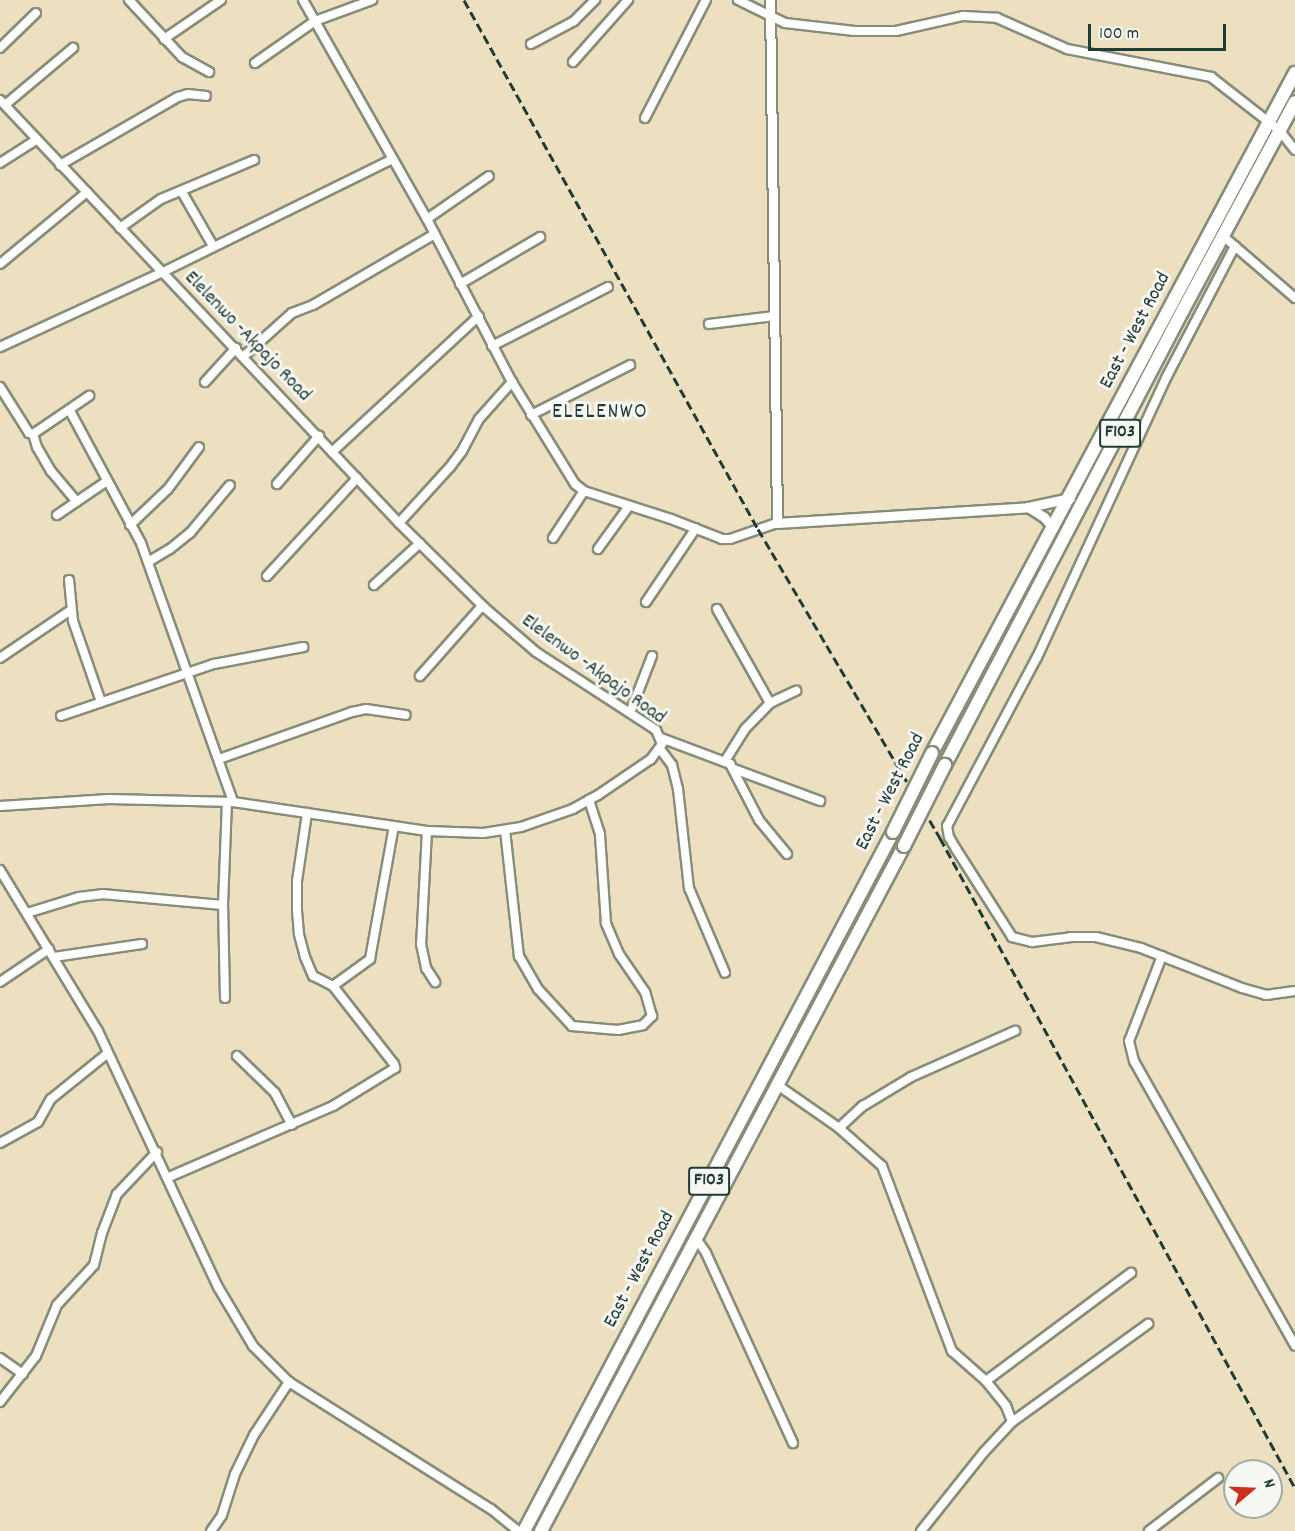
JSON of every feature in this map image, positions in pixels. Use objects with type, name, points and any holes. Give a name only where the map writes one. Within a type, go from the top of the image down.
[{"type":"main road","name":"East - West Road","points":[[524,1531],[893,832],[932,753],[1295,73]]},
{"type":"main road","name":"East - West Road","points":[[542,1531],[1295,102]]},
{"type":"street","points":[[129,0],[182,57],[209,72]]},
{"type":"street","points":[[164,39],[221,0]]},
{"type":"street","points":[[303,0],[427,219],[512,382],[567,475],[584,490],[716,537],[730,539],[777,523],[1028,507],[1070,498]]},
{"type":"street","points":[[255,63],[315,21],[372,0]]},
{"type":"street","points":[[531,44],[574,21],[595,0]]},
{"type":"street","points":[[573,62],[628,0]]},
{"type":"street","points":[[645,118],[706,0]]},
{"type":"street","points":[[738,0],[770,16],[799,26],[876,32],[963,16],[989,16],[1067,49],[1211,77],[1280,131],[1295,150]]},
{"type":"street","points":[[770,0],[777,523]]},
{"type":"street","points":[[0,48],[36,13]]},
{"type":"street","points":[[3,103],[73,48]]},
{"type":"street","points":[[60,165],[178,97],[188,94],[207,96]]},
{"type":"street","name":"Elelenwo -Akpajo Road","points":[[0,806],[109,800],[230,802],[427,831],[465,834],[505,830],[538,822],[589,800],[651,759],[660,749],[662,738],[656,730],[536,652],[482,606],[332,452],[3,103]]},
{"type":"street","points":[[0,163],[36,140]]},
{"type":"street","points":[[0,347],[163,272],[393,159]]},
{"type":"street","points":[[120,228],[161,199],[254,160]]},
{"type":"street","points":[[427,219],[489,176]]},
{"type":"street","points":[[0,264],[87,192]]},
{"type":"street","points":[[182,192],[213,246]]},
{"type":"street","points":[[244,357],[292,313],[313,305],[435,234]]},
{"type":"street","points":[[1223,236],[1295,298]]},
{"type":"street","points":[[460,284],[540,237]]},
{"type":"street","points":[[1235,246],[1169,372],[1037,657],[947,826],[949,837],[1012,937],[1032,942],[1071,937],[1096,937],[1162,956],[1242,988],[1266,995],[1295,991]]},
{"type":"street","points":[[492,346],[609,287]]},
{"type":"street","points":[[332,452],[479,316]]},
{"type":"street","points":[[709,324],[775,316]]},
{"type":"street","points":[[205,382],[236,348]]},
{"type":"street","points":[[531,415],[630,365]]},
{"type":"street","points":[[1155,366],[1169,372]]},
{"type":"street","points":[[399,522],[450,467],[462,451],[479,419],[512,382]]},
{"type":"street","points":[[0,387],[29,434],[33,434]]},
{"type":"street","points":[[33,434],[89,396]]},
{"type":"street","points":[[70,411],[148,562],[219,759],[230,802],[223,905],[225,998]]},
{"type":"street","points":[[33,434],[41,456],[77,502]]},
{"type":"street","points":[[277,484],[318,436]]},
{"type":"street","points":[[130,525],[168,489],[199,447]]},
{"type":"street","points":[[267,576],[357,478]]},
{"type":"street","points":[[57,515],[107,481]]},
{"type":"street","points":[[148,562],[170,549],[190,533],[230,485]]},
{"type":"street","points":[[553,538],[584,490]]},
{"type":"street","points":[[598,549],[629,506]]},
{"type":"street","points":[[1028,507],[1044,517],[1053,528]]},
{"type":"street","points":[[646,602],[696,528]]},
{"type":"street","points":[[374,585],[420,543]]},
{"type":"street","points":[[69,580],[71,610],[101,702]]},
{"type":"street","points":[[420,676],[482,606]]},
{"type":"street","points":[[717,609],[770,703]]},
{"type":"street","points":[[0,658],[71,610]]},
{"type":"street","points":[[61,716],[235,658],[303,647]]},
{"type":"street","points":[[630,713],[652,656]]},
{"type":"street","points":[[725,761],[745,729],[770,703],[796,691]]},
{"type":"street","points":[[219,759],[352,712],[366,709],[406,714]]},
{"type":"street","points":[[662,738],[725,761],[734,769],[820,801]]},
{"type":"street","points":[[660,749],[672,765],[678,789],[689,888],[725,973]]},
{"type":"street","points":[[734,769],[759,820],[787,854]]},
{"type":"street","points":[[505,830],[519,956],[538,989],[572,1026],[618,1030],[643,1025],[652,1017],[645,992],[619,954],[606,923],[600,834],[589,800]]},
{"type":"street","points":[[169,1178],[333,1106],[395,1068],[333,986],[313,976],[298,933],[297,881],[307,813]]},
{"type":"street","points":[[333,986],[370,959],[394,826]]},
{"type":"street","points":[[427,831],[421,944],[426,968],[435,982]]},
{"type":"street","points":[[0,870],[52,953],[108,1053],[157,1152],[211,1271],[235,1318],[263,1358],[289,1382],[491,1509],[518,1531]]},
{"type":"street","points":[[27,913],[79,897],[102,894],[223,905]]},
{"type":"street","points":[[0,982],[52,953],[142,944]]},
{"type":"street","points":[[1162,956],[1129,1041],[1134,1061],[1295,1346]]},
{"type":"street","points":[[838,1128],[863,1106],[911,1077],[1015,1031]]},
{"type":"street","points":[[0,1143],[38,1122],[51,1099],[108,1053]]},
{"type":"street","points":[[237,1056],[275,1093],[292,1125]]},
{"type":"street","points":[[776,1084],[838,1128],[882,1166],[952,1352],[987,1380],[1006,1406],[1012,1422]]},
{"type":"street","points":[[0,1402],[36,1356],[57,1305],[93,1265],[117,1194],[157,1152]]},
{"type":"street","points":[[695,1237],[706,1253],[793,1443]]},
{"type":"street","points":[[987,1380],[1131,1273]]},
{"type":"street","points":[[921,1531],[984,1452],[1012,1422],[1148,1324]]},
{"type":"street","points":[[0,1358],[23,1374]]},
{"type":"street","points":[[211,1531],[222,1515],[235,1474],[254,1435],[289,1382]]},
{"type":"street","points":[[1149,1531],[1218,1478]]},
{"type":"railway","points":[[464,0],[758,529],[940,838],[1295,1488]]},
{"type":"district","name":"ELELENWO","points":[[600,413]]}]
